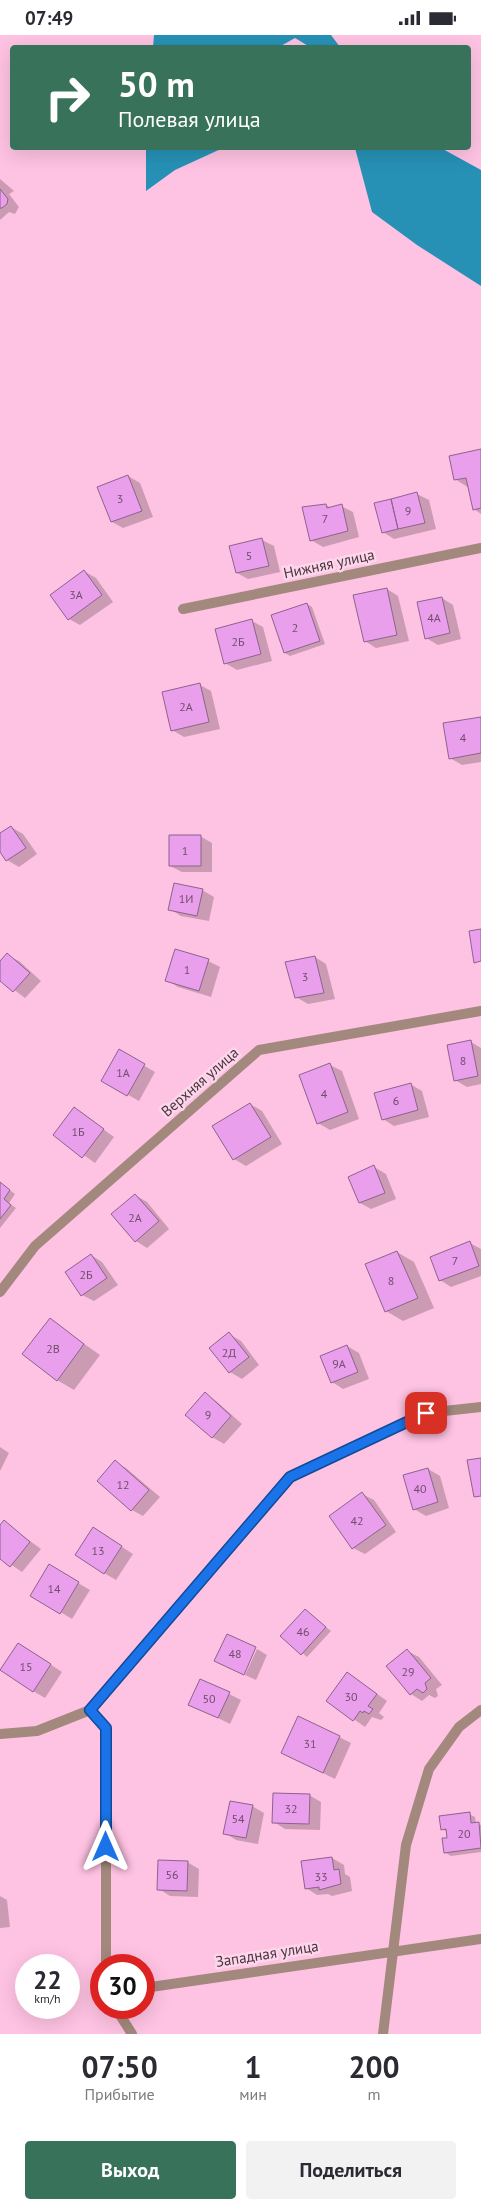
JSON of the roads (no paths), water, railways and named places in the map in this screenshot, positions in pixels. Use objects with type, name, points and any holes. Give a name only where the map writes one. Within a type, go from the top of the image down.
[{"type":"street","name":"Нижняя улица","points":[[183,609],[481,548]]},
{"type":"street","name":"Верхняя улица","points":[[0,1292],[35,1246],[259,1050],[481,1011]]},
{"type":"street","points":[[0,1734],[37,1731],[90,1710],[290,1477],[426,1413],[481,1407]]},
{"type":"street","points":[[90,1710],[106,1728],[106,1954]]},
{"type":"street","points":[[384,2034],[406,1845],[429,1769],[459,1727],[481,1710]]},
{"type":"street","name":"Западная улица","points":[[155,1986],[394,1950],[481,1939]]},
{"type":"street","points":[[123,2019],[132,2034]]},
{"type":"water","points":[[154,35],[331,35],[338,45],[307,45],[295,38],[283,45],[153,45]]},
{"type":"water","points":[[146,150],[219,150],[175,170],[146,191]]},
{"type":"water","points":[[356,150],[445,150],[481,170],[481,286],[417,245],[372,212]]}]
